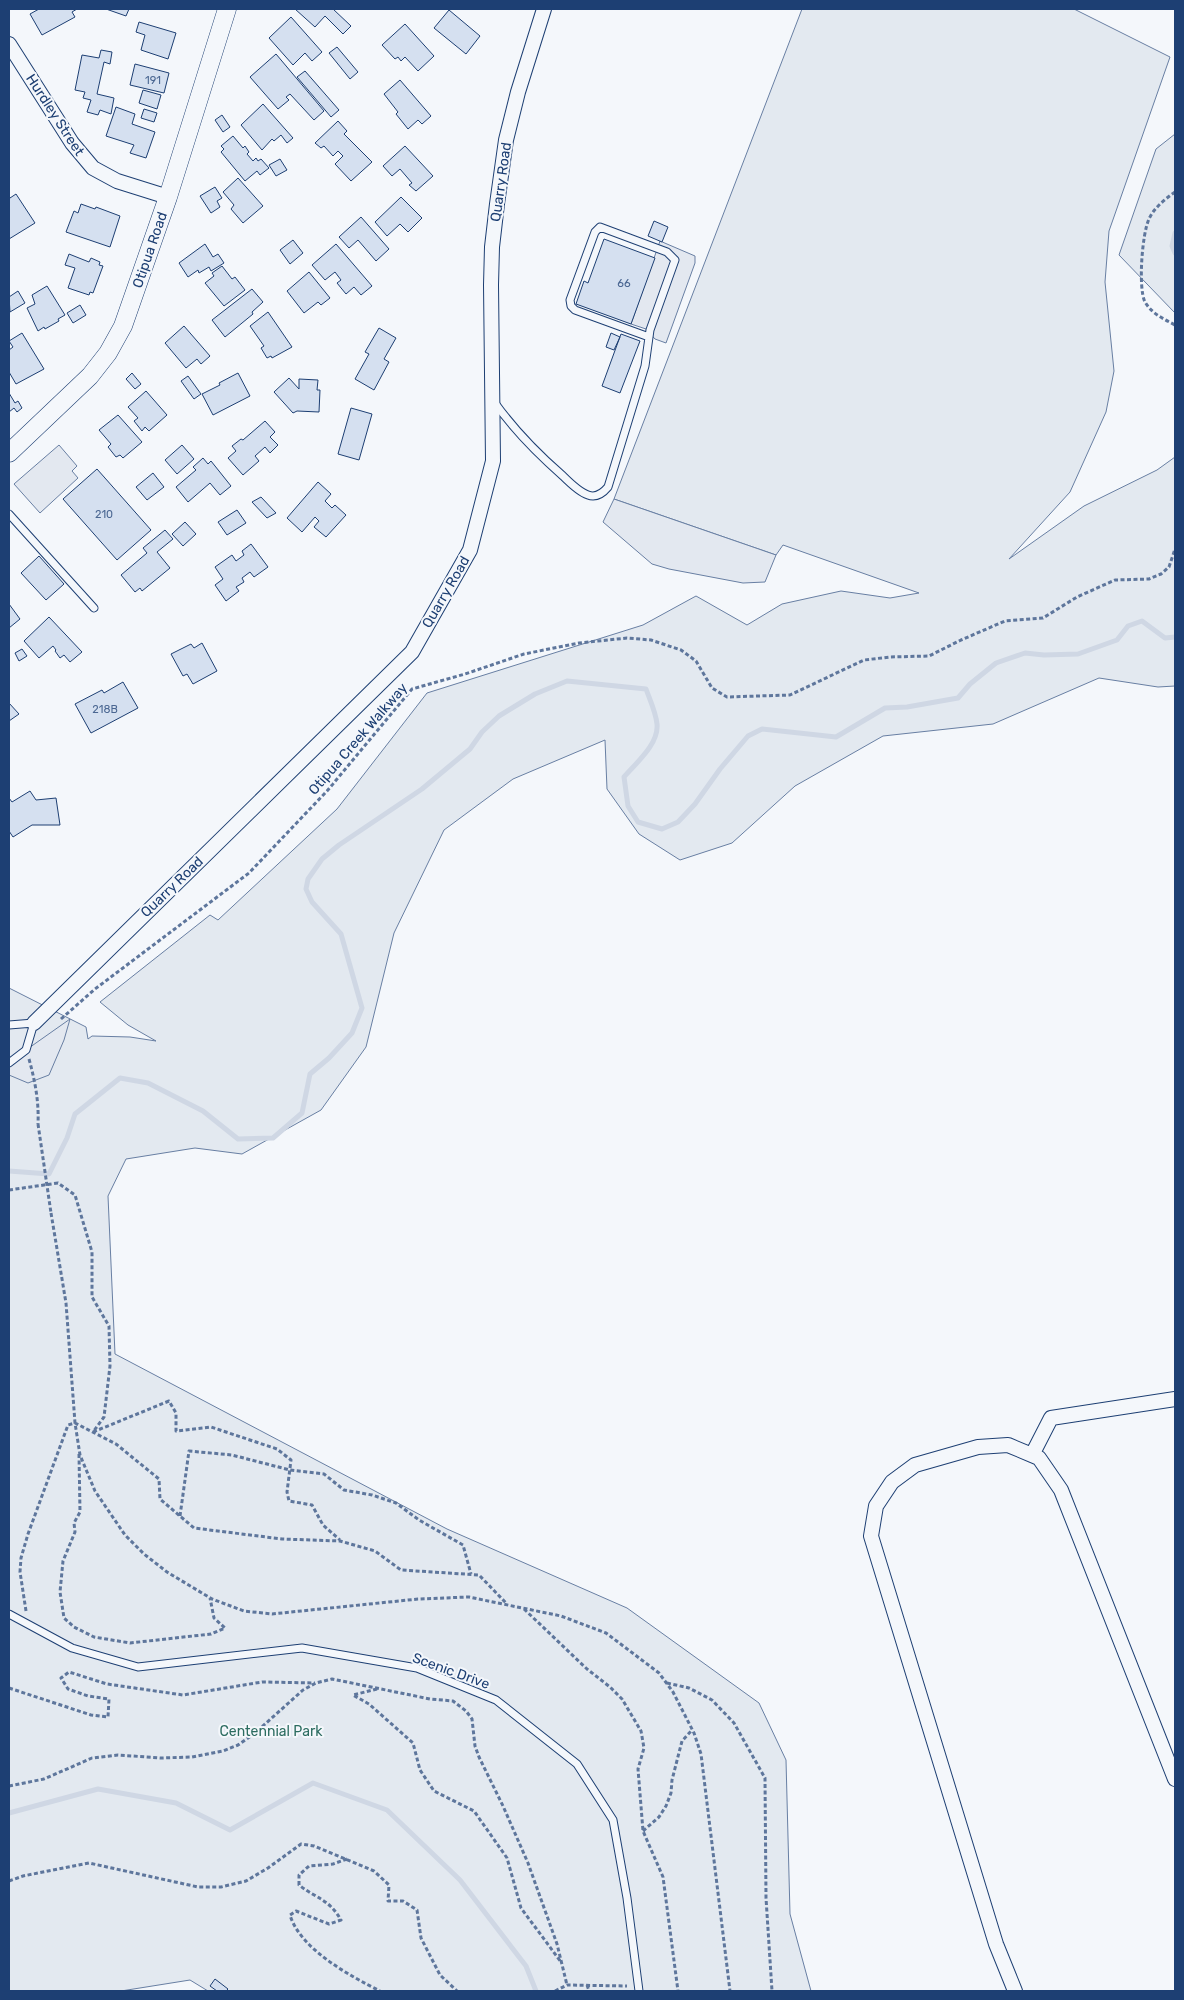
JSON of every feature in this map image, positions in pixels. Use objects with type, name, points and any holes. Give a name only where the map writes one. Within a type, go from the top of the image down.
[{"type":"street","name":"Otipua Road","points":[[9,453],[79,389],[108,353],[123,326],[168,197],[227,9]]},
{"type":"street","name":"Quarry Road","points":[[34,1023],[412,652],[470,550],[493,461],[491,285],[497,204],[506,140],[518,92],[544,9]]},
{"type":"street","name":"Hurdley Street","points":[[9,44],[72,144],[93,168],[117,181],[168,197]]},
{"type":"street","points":[[1032,1455],[1051,1418],[1175,1399]]},
{"type":"street","points":[[1015,1991],[993,1934],[872,1536],[876,1506],[892,1482],[915,1465],[978,1447],[1008,1445],[1038,1458],[1061,1490],[1175,1780]]},
{"type":"lane","points":[[492,399],[516,430],[540,456],[581,491],[596,496],[604,493],[608,487],[645,366],[649,337],[675,260],[667,252],[600,227],[595,232],[570,300],[572,306],[575,310],[649,337]]},
{"type":"lane","points":[[9,514],[94,608]]},
{"type":"lane","points":[[9,1025],[34,1023],[26,1050],[9,1063]]},
{"type":"lane","name":"Scenic Drive","points":[[9,1614],[72,1648],[138,1667],[302,1648],[417,1668],[496,1700],[577,1764],[613,1820],[627,1898],[638,1989]]},
{"type":"path","points":[[1175,192],[1164,200],[1149,220],[1142,255],[1142,294],[1150,310],[1162,319],[1175,325]]},
{"type":"path","name":"Otipua Creek Walkway","points":[[61,1020],[95,989],[249,873],[327,792],[412,689],[524,654],[579,643],[628,638],[651,640],[681,650],[696,662],[712,688],[727,697],[790,695],[864,660],[929,656],[961,640],[1005,622],[1043,618],[1077,597],[1115,580],[1149,579],[1161,574],[1169,567],[1175,549]]},
{"type":"path","points":[[26,1050],[35,1080],[39,1104],[38,1124],[50,1212],[66,1303],[75,1423],[80,1451],[86,1473],[94,1491],[126,1535],[144,1554],[167,1572],[210,1598],[244,1611],[272,1614],[418,1598],[469,1597],[562,1616],[606,1633],[642,1659],[659,1673],[673,1692],[692,1730],[701,1754],[730,1991]]},
{"type":"path","points":[[9,1190],[58,1182],[75,1195],[92,1252],[92,1297],[109,1326],[110,1366],[104,1417],[93,1432]]},
{"type":"path","points":[[93,1432],[169,1401],[176,1413],[176,1431],[211,1427],[277,1449],[291,1460],[287,1492],[289,1501],[312,1505],[323,1525],[340,1541]]},
{"type":"path","points":[[26,1624],[26,1606],[20,1572],[21,1558],[68,1425],[75,1423],[116,1444],[159,1479],[160,1499],[194,1528],[282,1539],[340,1541],[375,1551],[400,1570],[479,1575],[507,1604]]},
{"type":"path","points":[[80,1451],[80,1512],[74,1523],[75,1532],[63,1561],[60,1592],[64,1618],[74,1627],[94,1636],[130,1643],[211,1634],[224,1628],[214,1618],[210,1598]]},
{"type":"path","points":[[180,1516],[189,1452],[232,1455],[290,1470],[324,1474],[344,1490],[372,1494],[396,1503],[419,1520],[463,1545],[470,1574]]},
{"type":"path","points":[[523,1608],[587,1669],[622,1699],[641,1731],[644,1748],[638,1769],[643,1832],[664,1877],[678,1991]]},
{"type":"path","points":[[9,1688],[91,1716],[108,1717],[109,1699],[88,1696],[68,1689],[61,1678],[70,1672],[107,1684],[183,1695],[262,1682],[316,1683]]},
{"type":"path","points":[[9,1786],[44,1779],[92,1758],[118,1754],[161,1758],[192,1758],[223,1751],[238,1745],[255,1733],[303,1690],[316,1683],[332,1679],[430,1699],[453,1701],[466,1710],[472,1719],[475,1746],[528,1863],[557,1944],[567,1985]]},
{"type":"path","points":[[666,1683],[689,1688],[712,1700],[734,1723],[765,1778],[766,1898],[772,1991]]},
{"type":"path","points":[[379,1688],[353,1695],[369,1704],[413,1743],[420,1770],[434,1791],[474,1811],[507,1858],[521,1908],[562,1965]]},
{"type":"path","points":[[643,1832],[659,1817],[666,1806],[671,1793],[672,1780],[682,1741],[692,1730]]},
{"type":"path","points":[[9,1881],[23,1876],[89,1863],[198,1887],[221,1887],[246,1881],[301,1844],[314,1846],[374,1870],[389,1885],[388,1901],[403,1901],[417,1910],[421,1938],[440,1975],[457,1991]]},
{"type":"path","points":[[347,1859],[333,1864],[309,1866],[299,1875],[299,1885],[320,1897],[334,1908],[341,1920],[329,1924],[296,1911],[290,1915],[293,1925],[308,1944],[333,1964],[380,1991]]},
{"type":"path","points":[[555,1991],[567,1985],[638,1989]]},
{"type":"path","points":[[587,1985],[589,1991]]},
{"type":"green space","name":"Centennial Park","points":[[802,9],[1074,9],[1170,57],[1109,231],[1105,282],[1114,371],[1106,412],[1070,492],[1009,559],[1084,506],[1157,470],[1175,457],[1175,686],[1158,687],[1099,678],[993,724],[883,736],[795,786],[732,843],[680,860],[639,834],[607,789],[605,740],[513,779],[444,830],[394,933],[366,1047],[321,1110],[242,1154],[195,1148],[126,1159],[108,1196],[115,1354],[447,1529],[627,1608],[759,1703],[786,1760],[790,1914],[811,1991],[208,1991],[190,1980],[121,1991],[9,1991],[9,988],[86,1027],[88,1039],[92,1036],[130,1037],[156,1041],[128,1025],[100,1002],[210,915],[218,920],[337,809],[427,693],[643,625],[696,596],[747,625],[782,604],[841,591],[890,598],[919,593],[783,545],[776,555],[614,499]]},
{"type":"green space","points":[[1175,134],[1175,313],[1119,255],[1156,149]]},
{"type":"shaded area","points":[[660,241],[695,256],[695,263],[666,343],[655,339],[646,329],[631,324]]},
{"type":"shaded area","points":[[59,445],[77,466],[72,471],[78,478],[40,513],[14,484]]},
{"type":"shaded area","points":[[614,499],[776,555],[765,582],[743,583],[652,564],[603,522]]},
{"type":"shaded area","points":[[70,1019],[64,1040],[49,1075],[28,1083],[9,1075],[9,1062]]},
{"type":"building","points":[[39,9],[77,9],[72,12],[75,17],[42,35],[30,14]]},
{"type":"building","points":[[106,9],[129,9],[126,16]]},
{"type":"building","points":[[295,9],[333,9],[351,26],[343,34],[325,16],[315,27]]},
{"type":"building","points":[[449,10],[480,36],[466,54],[434,28]]},
{"type":"building","points":[[291,17],[322,52],[312,61],[305,53],[293,65],[269,38]]},
{"type":"building","points":[[139,22],[176,33],[168,59],[141,50],[145,35],[136,32]]},
{"type":"building","points":[[405,24],[434,56],[418,71],[405,57],[401,61],[398,57],[395,59],[382,45]]},
{"type":"building","points":[[337,47],[358,72],[350,79],[329,53]]},
{"type":"building","points":[[101,50],[112,52],[110,64],[104,62],[97,94],[114,98],[111,114],[100,110],[98,115],[87,112],[91,100],[83,98],[85,92],[75,90],[82,55],[99,58]]},
{"type":"building","points":[[276,54],[324,111],[314,120],[290,94],[286,97],[289,100],[278,109],[250,77]]},
{"type":"building","points":[[135,64],[169,73],[164,93],[130,85]]},
{"type":"building","points":[[305,71],[339,110],[331,117],[297,77]]},
{"type":"building","points":[[400,80],[431,116],[422,124],[418,120],[408,129],[384,94]]},
{"type":"building","points":[[143,90],[161,95],[157,109],[139,103]]},
{"type":"building","points":[[263,104],[293,138],[287,143],[281,135],[274,141],[272,139],[262,150],[241,125]]},
{"type":"building","points":[[116,107],[135,114],[132,124],[155,132],[146,158],[130,153],[134,145],[106,136]]},
{"type":"building","points":[[144,109],[157,113],[154,122],[141,118]]},
{"type":"building","points":[[222,115],[230,127],[223,132],[215,120]]},
{"type":"building","points":[[338,121],[347,131],[344,134],[372,162],[351,181],[335,164],[343,156],[338,151],[333,156],[324,146],[321,148],[315,143]]},
{"type":"building","points":[[233,136],[243,148],[245,146],[249,152],[247,154],[253,161],[256,158],[258,161],[261,159],[269,168],[260,175],[257,171],[245,181],[221,152],[224,149],[221,146]]},
{"type":"building","points":[[405,146],[433,176],[416,191],[409,185],[412,183],[400,169],[392,176],[383,166]]},
{"type":"building","points":[[280,159],[287,170],[276,176],[269,165]]},
{"type":"building","points":[[238,178],[263,206],[243,223],[231,209],[234,205],[223,192]]},
{"type":"building","points":[[215,187],[222,198],[217,201],[220,207],[211,213],[200,196]]},
{"type":"building","points":[[16,194],[35,223],[9,239],[9,196],[10,198]]},
{"type":"building","points":[[401,197],[422,218],[408,232],[400,224],[387,236],[375,222]]},
{"type":"building","points":[[81,204],[95,209],[96,207],[120,216],[110,247],[66,232],[74,211],[78,213]]},
{"type":"building","points":[[361,217],[389,249],[376,261],[358,240],[349,248],[339,237]]},
{"type":"building","points":[[654,221],[668,227],[662,242],[648,236]]},
{"type":"building","points":[[604,239],[655,258],[631,324],[576,304],[584,281],[588,283]]},
{"type":"building","points":[[293,240],[303,253],[290,264],[280,250]]},
{"type":"building","points":[[205,244],[213,257],[218,254],[224,263],[211,271],[209,267],[199,273],[198,270],[188,277],[179,263]]},
{"type":"building","points":[[336,244],[372,286],[361,295],[354,287],[346,294],[337,283],[341,280],[335,272],[325,280],[312,265]]},
{"type":"building","points":[[69,254],[89,262],[91,258],[100,262],[99,265],[103,266],[93,293],[90,292],[89,295],[68,288],[75,268],[65,265]]},
{"type":"building","points":[[222,266],[232,279],[235,277],[245,290],[224,306],[205,283],[214,276],[212,273]]},
{"type":"building","points":[[309,272],[330,298],[321,305],[318,302],[304,313],[287,291]]},
{"type":"building","points":[[47,286],[65,315],[58,319],[59,321],[38,331],[27,308],[35,304],[32,295]]},
{"type":"building","points":[[252,289],[263,302],[252,312],[253,314],[225,337],[212,320]]},
{"type":"building","points":[[18,291],[25,303],[10,312],[9,297]]},
{"type":"building","points":[[80,305],[86,315],[73,323],[67,313]]},
{"type":"building","points":[[268,312],[292,347],[272,358],[271,356],[267,358],[261,348],[264,346],[250,326]]},
{"type":"building","points":[[184,326],[210,356],[201,364],[197,359],[186,368],[165,343]]},
{"type":"building","points":[[379,328],[396,338],[384,359],[389,362],[374,390],[355,379],[369,354],[365,352]]},
{"type":"building","points":[[22,333],[44,369],[16,384],[9,372],[9,350],[13,347],[9,341]]},
{"type":"building","points":[[611,333],[620,337],[614,350],[606,347]]},
{"type":"building","points":[[621,334],[640,341],[620,393],[602,386]]},
{"type":"building","points":[[132,373],[141,384],[135,389],[126,379]]},
{"type":"building","points":[[238,373],[250,396],[213,415],[202,394]]},
{"type":"building","points":[[188,376],[201,394],[194,399],[181,381]]},
{"type":"building","points":[[289,378],[299,389],[299,379],[318,380],[317,390],[320,390],[319,412],[297,411],[293,413],[274,392]]},
{"type":"building","points":[[146,391],[167,415],[149,431],[145,427],[142,431],[134,421],[138,418],[128,407]]},
{"type":"building","points":[[9,393],[15,403],[18,401],[22,408],[17,412],[14,408],[9,412]]},
{"type":"building","points":[[351,408],[372,414],[359,460],[338,454]]},
{"type":"building","points":[[118,415],[142,442],[123,458],[120,455],[116,457],[108,447],[111,444],[99,430]]},
{"type":"building","points":[[265,421],[275,432],[270,437],[278,445],[270,453],[265,447],[255,456],[259,461],[243,475],[228,458],[236,451],[232,446],[241,439],[243,440]]},
{"type":"building","points":[[182,445],[194,459],[177,474],[165,460]]},
{"type":"building","points":[[203,458],[208,464],[211,461],[231,486],[220,495],[210,483],[188,502],[176,487],[196,470],[193,467]]},
{"type":"building","points":[[97,469],[151,530],[117,560],[63,499]]},
{"type":"building","points":[[153,473],[164,487],[147,500],[136,487]]},
{"type":"building","points":[[318,482],[331,494],[325,501],[332,508],[335,505],[346,515],[326,537],[314,527],[319,521],[315,517],[302,532],[287,518]]},
{"type":"building","points":[[261,497],[276,513],[267,518],[252,502]]},
{"type":"building","points":[[237,510],[246,523],[227,535],[218,522]]},
{"type":"building","points":[[185,522],[196,534],[183,546],[172,534]]},
{"type":"building","points":[[165,530],[173,539],[157,552],[170,568],[142,591],[140,588],[135,592],[121,575],[147,553],[143,548]]},
{"type":"building","points":[[251,544],[268,567],[254,577],[250,572],[242,578],[244,582],[236,587],[239,591],[226,601],[215,585],[223,579],[215,567],[232,555],[236,561],[244,555],[242,551]]},
{"type":"building","points":[[39,556],[64,584],[46,600],[21,573]]},
{"type":"building","points":[[9,604],[20,619],[9,628]]},
{"type":"building","points":[[49,617],[82,652],[70,662],[64,655],[60,658],[53,646],[39,658],[24,641]]},
{"type":"building","points":[[202,643],[217,671],[193,684],[187,674],[183,676],[171,654],[191,644],[194,648]]},
{"type":"building","points":[[22,649],[27,656],[19,661],[15,653]]},
{"type":"building","points":[[123,682],[138,708],[91,733],[75,704],[102,690],[104,693]]},
{"type":"building","points":[[9,703],[19,714],[9,721]]},
{"type":"building","points":[[30,791],[36,800],[56,798],[60,825],[32,825],[13,837],[9,831],[9,798],[12,802]]},
{"type":"building","points":[[215,1979],[228,1989],[226,1991],[217,1991],[210,1986]]},
{"type":"waterway","points":[[1175,233],[1172,246],[1175,253]]},
{"type":"waterway","points":[[9,1171],[49,1174],[67,1138],[75,1114],[120,1078],[148,1083],[203,1111],[238,1139],[273,1138],[302,1113],[310,1074],[329,1058],[352,1033],[362,1008],[341,934],[312,902],[306,889],[308,879],[322,859],[339,845],[422,789],[470,749],[482,732],[499,716],[535,694],[567,681],[646,689],[655,715],[657,731],[646,753],[624,777],[628,806],[638,822],[662,829],[678,822],[695,804],[720,769],[748,736],[762,729],[836,737],[885,708],[907,707],[958,698],[970,684],[996,663],[1025,653],[1044,655],[1078,654],[1117,640],[1128,626],[1142,621],[1165,638],[1175,637]]},
{"type":"waterway","points":[[9,1813],[98,1789],[176,1803],[230,1830],[313,1783],[387,1810],[460,1880],[526,1966],[536,1991]]}]
